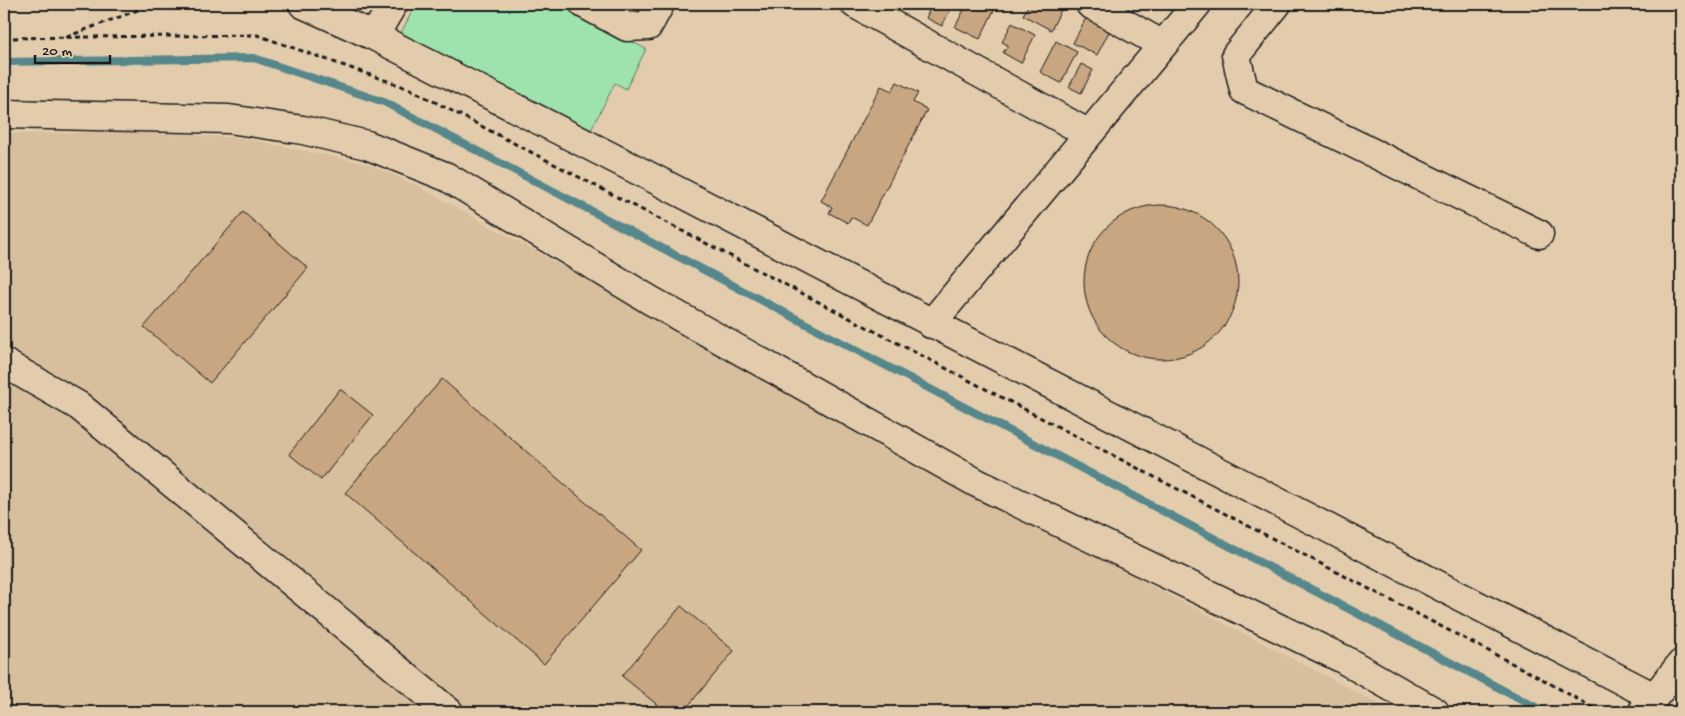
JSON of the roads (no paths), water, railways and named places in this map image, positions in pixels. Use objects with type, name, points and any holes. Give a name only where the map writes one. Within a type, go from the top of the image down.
[{"type":"street","points":[[303,4],[374,36],[931,324],[1648,705],[1681,664]]},
{"type":"street","points":[[374,36],[393,4]]},
{"type":"street","points":[[584,4],[627,27],[648,26],[660,4]]},
{"type":"street","points":[[855,4],[1089,134]]},
{"type":"street","points":[[1090,4],[1163,45]]},
{"type":"street","points":[[931,324],[1197,4]]},
{"type":"street","points":[[1277,4],[1236,55],[1244,90],[1540,234]]},
{"type":"street","points":[[4,114],[229,119],[303,130],[367,145],[447,177],[650,300],[977,483],[1343,659],[1435,712]]},
{"type":"street","points":[[4,363],[79,406],[449,712]]},
{"type":"waterway","points":[[4,62],[254,58],[384,102],[1545,712]]}]
